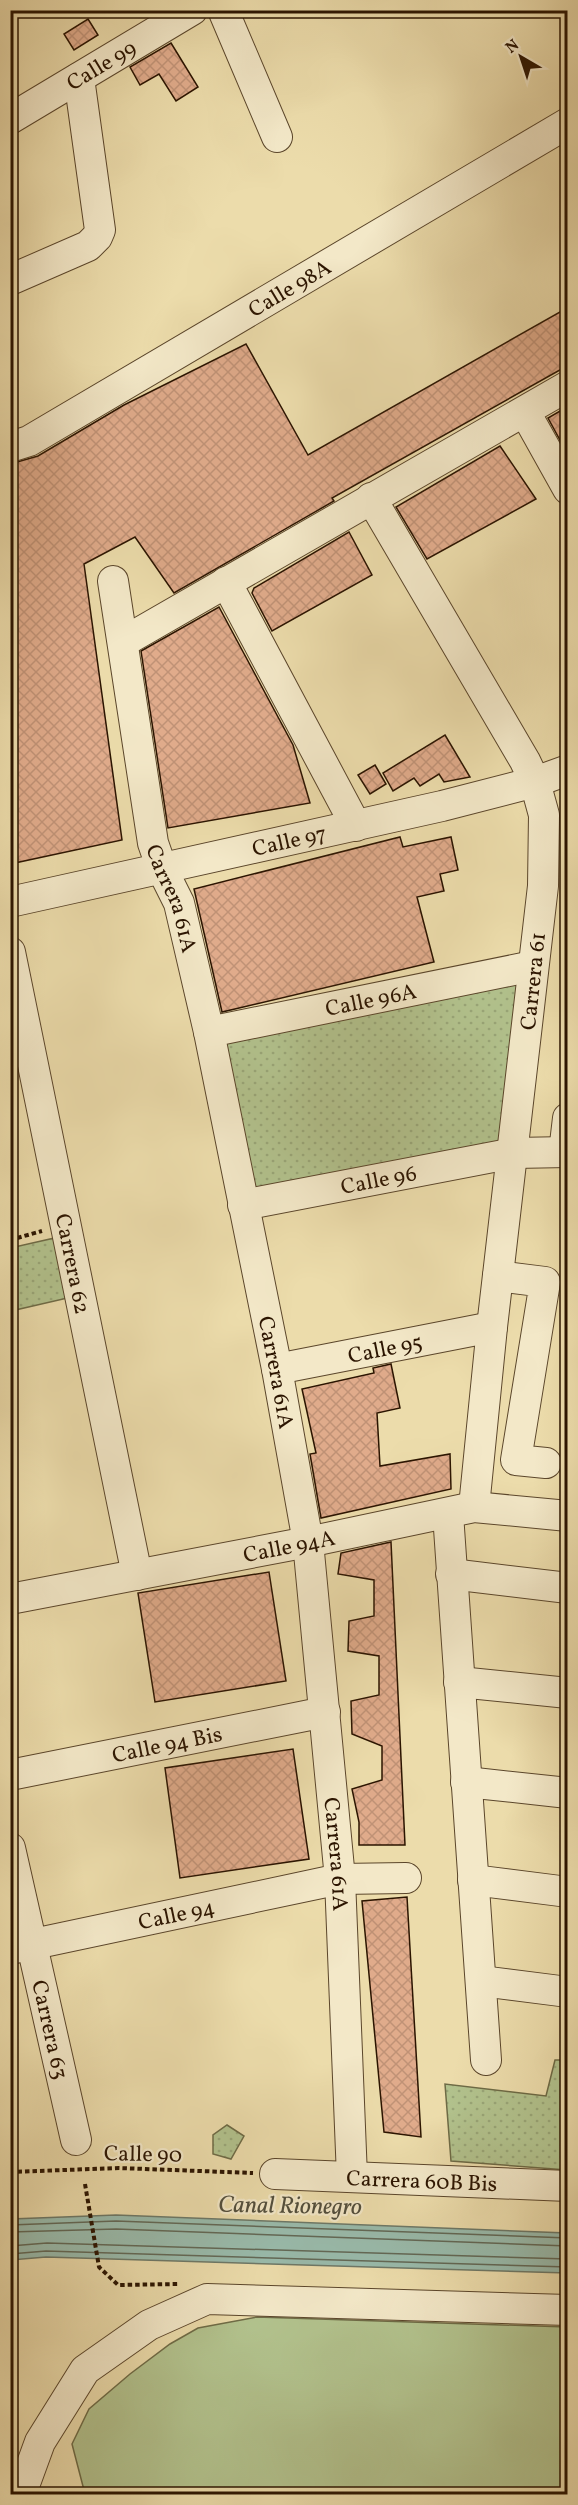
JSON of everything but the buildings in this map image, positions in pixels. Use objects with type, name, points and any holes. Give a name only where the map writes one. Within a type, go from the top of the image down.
[{"type":"street","name":"Calle 99","points":[[10,120],[79,78],[157,20],[192,10]]},
{"type":"street","points":[[223,10],[276,136]]},
{"type":"street","points":[[10,280],[88,246],[98,237],[100,230],[79,78]]},
{"type":"street","name":"Calle 98A","points":[[10,447],[29,441],[567,123]]},
{"type":"street","points":[[123,642],[567,386]]},
{"type":"street","points":[[525,412],[567,489]]},
{"type":"street","name":"Carrera 61","points":[[371,498],[536,782],[544,815],[543,886],[532,966],[514,1153],[492,1326],[451,1574],[486,2060]]},
{"type":"street","name":"Carrera 61A","points":[[113,581],[153,843],[162,869],[179,903],[209,1032],[277,1369],[308,1542],[340,1879],[352,2176]]},
{"type":"street","points":[[226,582],[357,826]]},
{"type":"street","name":"Calle 97","points":[[10,902],[357,826],[536,782],[567,770]]},
{"type":"street","name":"Carrera 62","points":[[10,952],[137,1575]]},
{"type":"street","name":"Calle 96A","points":[[209,1032],[532,966]]},
{"type":"street","points":[[566,1152],[567,1118]]},
{"type":"street","name":"Calle 96","points":[[243,1205],[514,1153],[566,1152]]},
{"type":"street","points":[[498,1276],[545,1282],[516,1460],[546,1463]]},
{"type":"street","name":"Calle 95","points":[[277,1369],[492,1326]]},
{"type":"street","name":"Calle 94A","points":[[10,1599],[461,1510],[567,1516]]},
{"type":"street","points":[[451,1574],[567,1588]]},
{"type":"street","points":[[459,1682],[567,1693]]},
{"type":"street","name":"Calle 94 Bis","points":[[10,1775],[325,1712]]},
{"type":"street","points":[[466,1782],[567,1793]]},
{"type":"street","name":"Carrera 63","points":[[10,1848],[22,1947],[79,2155]]},
{"type":"street","name":"Calle 94","points":[[22,1947],[340,1879],[406,1878]]},
{"type":"street","points":[[473,1880],[567,1892]]},
{"type":"street","points":[[481,1981],[567,1992]]},
{"type":"street","name":"Carrera 60B Bis","points":[[275,2174],[567,2186]]},
{"type":"street","points":[[21,2494],[40,2442],[85,2370],[149,2325],[207,2299],[567,2310]]},
{"type":"path","points":[[10,1240],[66,1224]]},
{"type":"path","name":"Calle 90","points":[[10,2172],[79,2155],[119,2168],[275,2174]]},
{"type":"path","points":[[85,2184],[99,2267]]},
{"type":"green space","points":[[567,804],[568,925],[564,925],[565,812]]},
{"type":"green space","points":[[520,979],[511,1139],[250,1195],[223,1043]]},
{"type":"green space","points":[[59,1237],[72,1297],[11,1311],[10,1248]]},
{"type":"green space","points":[[555,2060],[567,2060],[567,2170],[451,2161],[445,2084],[546,2096]]},
{"type":"green space","points":[[227,2125],[244,2136],[231,2159],[213,2154],[213,2135]]},
{"type":"green space","points":[[257,2317],[567,2327],[567,2494],[85,2494],[72,2444],[89,2409],[170,2344],[198,2328]]},
{"type":"water","points":[[116,2215],[567,2233],[567,2273],[46,2257],[11,2260],[11,2219]]},
{"type":"water label","name":"Canal Rionegro","points":[[290,2205]]}]
